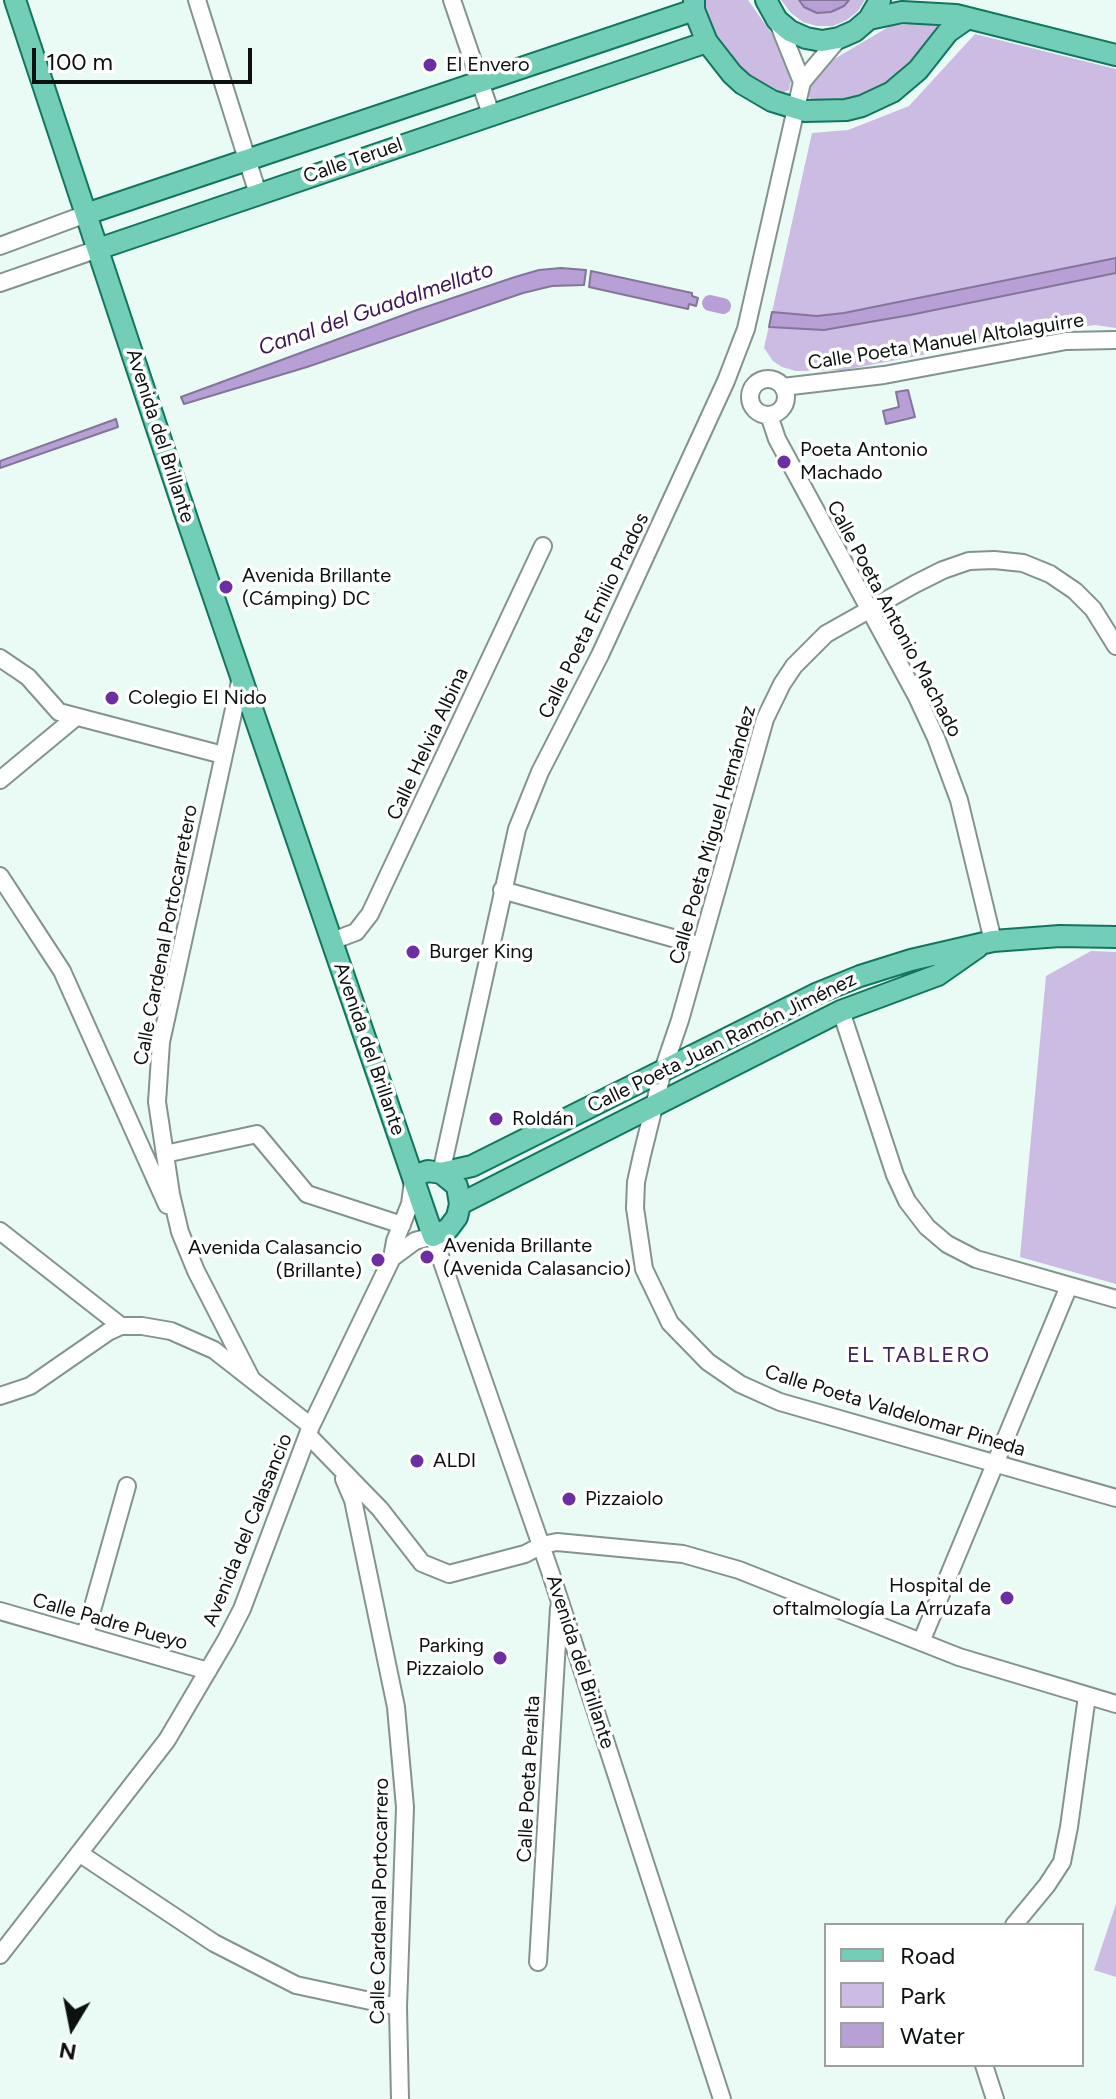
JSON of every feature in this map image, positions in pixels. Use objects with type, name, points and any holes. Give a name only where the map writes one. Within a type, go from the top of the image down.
[{"type":"main road","name":"Avenida del Brillante","points":[[15,0],[241,677],[433,1236]]},
{"type":"main road","points":[[766,0],[777,20],[790,31],[822,41],[855,31],[869,19],[880,0]]},
{"type":"main road","points":[[925,0],[962,16],[1116,55]]},
{"type":"main road","name":"Calle Teruel","points":[[86,214],[694,5]]},
{"type":"main road","points":[[694,5],[707,42],[743,84],[772,101],[795,109],[831,112],[877,100],[912,76],[962,16]]},
{"type":"main road","points":[[869,19],[902,12],[962,16]]},
{"type":"main road","name":"Calle Teruel","points":[[98,249],[707,42]]},
{"type":"main road","points":[[993,941],[1060,936],[1116,937]]},
{"type":"main road","name":"Calle Poeta Juan Ramón Jiménez","points":[[460,1204],[841,1011],[938,975],[976,948],[993,941]]},
{"type":"main road","name":"Calle Poeta Juan Ramón Jiménez","points":[[413,1176],[428,1171],[441,1173],[472,1166],[838,984],[911,960],[993,941]]},
{"type":"main road","points":[[433,1236],[448,1229],[457,1217],[460,1204],[457,1186],[441,1173]]},
{"type":"street","points":[[197,0],[258,194]]},
{"type":"street","points":[[452,0],[491,114]]},
{"type":"street","points":[[777,20],[802,82],[839,38]]},
{"type":"street","name":"Calle Poeta Emilio Prados","points":[[441,1173],[511,847],[531,791],[600,655],[726,381],[746,329],[802,82]]},
{"type":"street","name":"Calle Teruel","points":[[0,246],[86,214]]},
{"type":"street","name":"Calle Teruel","points":[[0,283],[98,249]]},
{"type":"street","name":"Calle Poeta Manuel Altolaguirre","points":[[783,387],[884,375],[1066,341],[1116,340]]},
{"type":"street","points":[[769,379],[783,387],[785,404],[778,413],[760,413],[753,406],[751,391],[758,383],[769,379]]},
{"type":"street","points":[[726,381],[751,391]]},
{"type":"street","name":"Calle Poeta Antonio Machado","points":[[769,415],[777,439],[917,697],[948,769],[963,814],[993,941]]},
{"type":"street","name":"Calle Helvia Albina","points":[[332,941],[356,932],[370,914],[543,546]]},
{"type":"street","name":"Calle Poeta Miguel Hernández","points":[[655,1105],[772,702],[810,647],[868,609],[943,570],[969,561],[994,560],[1023,563],[1050,574],[1075,591],[1093,609],[1116,646]]},
{"type":"street","points":[[0,658],[28,677],[59,712],[223,755]]},
{"type":"street","name":"Calle Cardenal Portocarretero","points":[[241,677],[161,1042],[157,1073],[160,1123],[180,1232],[196,1271],[251,1378]]},
{"type":"street","points":[[0,780],[76,717]]},
{"type":"street","points":[[0,876],[62,971],[180,1232]]},
{"type":"street","points":[[502,890],[701,946]]},
{"type":"street","points":[[841,1011],[895,1175],[907,1201],[921,1220],[947,1244],[976,1259],[1116,1299]]},
{"type":"street","name":"Calle Poeta Valdelomar Pineda","points":[[655,1105],[636,1182],[635,1208],[644,1269],[670,1323],[708,1362],[740,1384],[780,1402],[1116,1498]]},
{"type":"street","points":[[134,1131],[160,1123]]},
{"type":"street","points":[[165,1154],[257,1134],[307,1194],[402,1225]]},
{"type":"street","name":"Avenida del Calasancio","points":[[0,1955],[167,1740],[242,1609],[309,1431],[392,1258],[410,1204],[413,1176]]},
{"type":"street","points":[[0,1231],[121,1326],[30,1386],[0,1396]]},
{"type":"street","points":[[392,1258],[415,1241],[433,1236]]},
{"type":"street","name":"Avenida del Brillante","points":[[433,1236],[542,1545],[722,2099]]},
{"type":"street","points":[[921,1642],[1069,1286]]},
{"type":"street","name":"Calle Cardenal Portocarrero","points":[[121,1326],[157,1328],[193,1339],[214,1350],[251,1378],[309,1431],[340,1470],[380,1509],[422,1563],[449,1574],[525,1554],[542,1545]]},
{"type":"street","name":"Calle Cardenal Portocarrero","points":[[340,1470],[353,1500],[396,1707],[405,1807],[398,2007],[400,2099]]},
{"type":"street","points":[[85,1635],[127,1486]]},
{"type":"street","points":[[542,1545],[557,1542],[702,1558],[959,1657],[1116,1704]]},
{"type":"street","name":"Calle Poeta Peralta","points":[[538,1962],[559,1598]]},
{"type":"street","name":"Calle Padre Pueyo","points":[[0,1611],[208,1671]]},
{"type":"street","points":[[1016,1923],[1062,1862],[1087,1696]]},
{"type":"street","points":[[79,1853],[214,1943],[296,1985],[398,2007]]},
{"type":"street","points":[[985,2067],[995,2099]]},
{"type":"green space","points":[[703,0],[748,0],[779,44],[791,81],[789,90],[779,94],[749,78],[727,56],[711,30]]},
{"type":"green space","points":[[781,0],[865,0],[847,20],[833,26],[817,26],[803,22]]},
{"type":"green space","points":[[929,22],[943,26],[899,78],[867,96],[825,103],[809,97],[808,89],[826,64],[890,26]]},
{"type":"green space","points":[[975,34],[1116,69],[1116,328],[1095,325],[1042,332],[844,370],[796,371],[782,367],[773,361],[764,348],[812,133],[848,130],[909,106]]},
{"type":"green space","points":[[1091,951],[1116,952],[1116,1284],[1020,1257],[1046,976]]},
{"type":"green space","points":[[1116,1904],[1116,1977],[1094,1970]]},
{"type":"water","points":[[799,0],[849,0],[831,12],[817,13],[804,7]]},
{"type":"water","points":[[1116,258],[1116,273],[910,315],[824,330],[769,327],[772,312],[817,316],[844,313]]},
{"type":"water","points":[[539,270],[586,270],[584,285],[552,286],[523,293],[307,367],[184,404],[181,397],[417,310]]},
{"type":"water","points":[[591,271],[692,293],[698,298],[696,306],[689,304],[688,309],[589,287]]},
{"type":"water","points":[[908,390],[915,417],[886,424],[883,411],[899,407],[896,392]]},
{"type":"water","points":[[116,419],[118,427],[0,468],[0,461]]},
{"type":"waterway","name":"Canal del Guadalmellato","points":[[710,303],[723,306]]},
{"type":"place","name":"El Envero","points":[[430,65]]},
{"type":"place","name":"Poeta Antonio Machado","points":[[784,462]]},
{"type":"place","name":"Avenida Brillante (Cámping) DC","points":[[226,587]]},
{"type":"place","name":"Colegio El Nido","points":[[112,698]]},
{"type":"place","name":"Burger King","points":[[413,952]]},
{"type":"place","name":"Roldán","points":[[496,1119]]},
{"type":"place","name":"Avenida Brillante (Avenida Calasancio)","points":[[427,1257]]},
{"type":"place","name":"Avenida Calasancio (Brillante)","points":[[378,1260]]},
{"type":"place","name":"ALDI","points":[[417,1461]]},
{"type":"place","name":"Pizzaiolo","points":[[569,1499]]},
{"type":"place","name":"Hospital de oftalmología La Arruzafa","points":[[1007,1598]]},
{"type":"place","name":"Parking Pizzaiolo","points":[[500,1658]]},
{"type":"district","name":"EL TABLERO","points":[[919,1356]]}]
